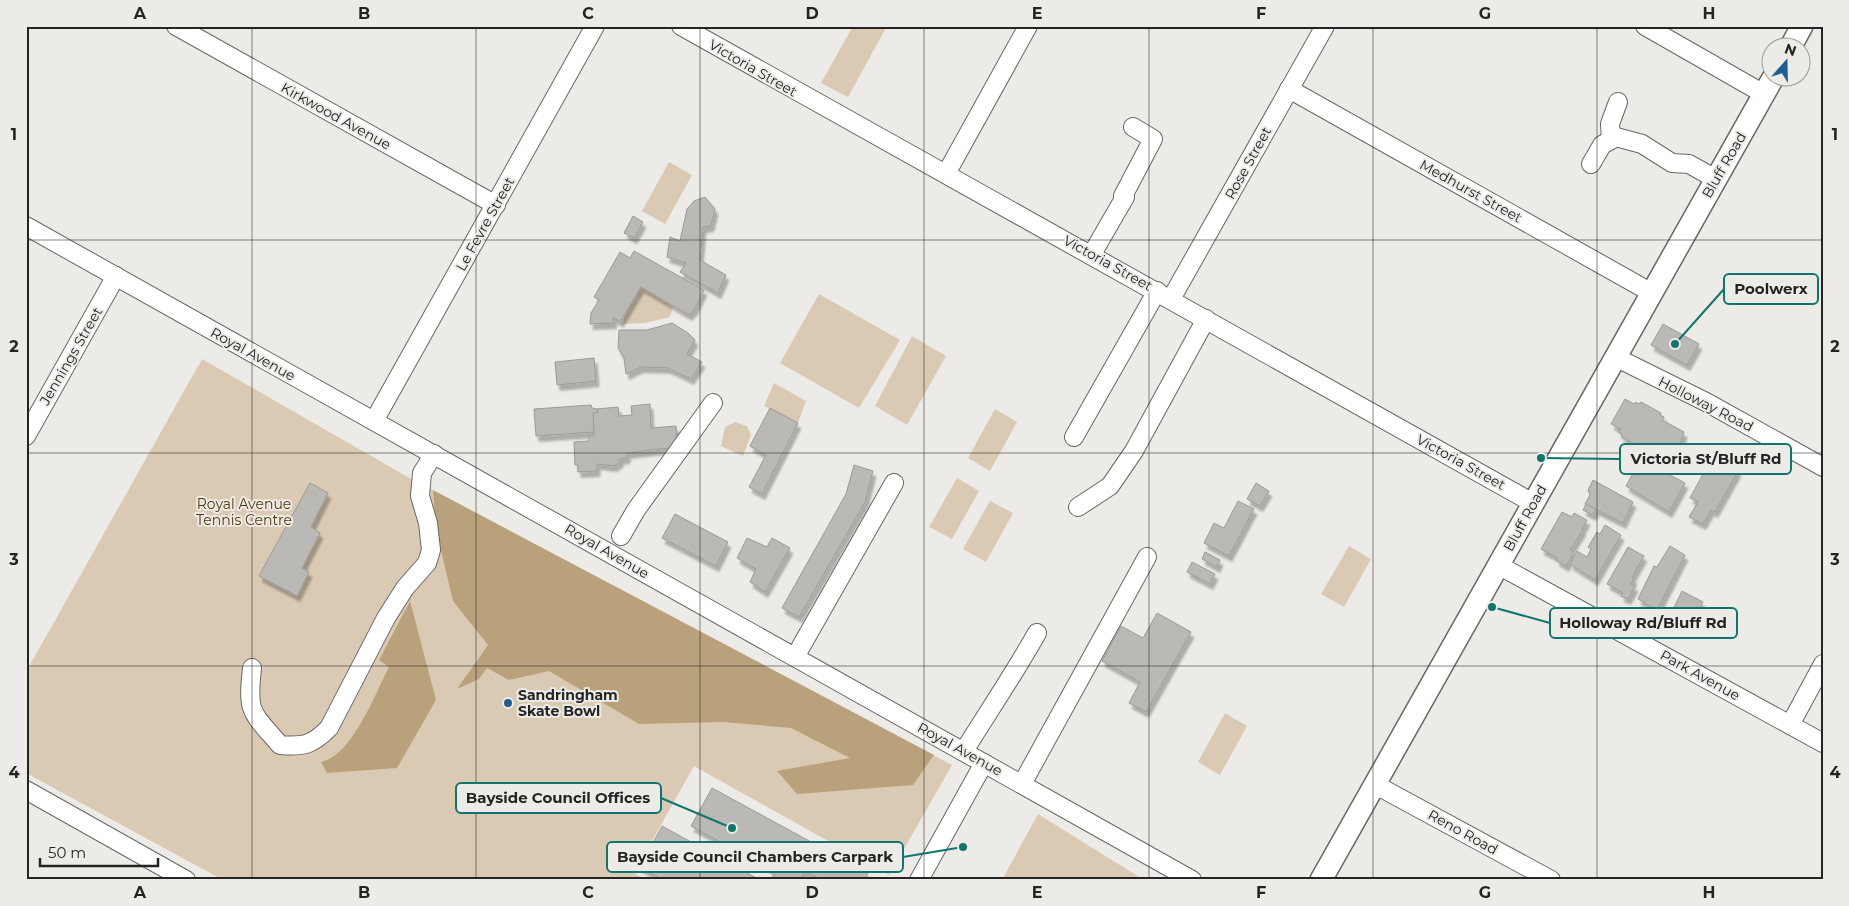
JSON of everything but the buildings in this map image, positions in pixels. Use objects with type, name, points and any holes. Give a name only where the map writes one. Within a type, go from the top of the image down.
[{"type":"main road","points":[[1795,38],[1802,26]]},
{"type":"main road","name":"Bluff Road","points":[[1320,880],[1768,88]]},
{"type":"street","name":"Kirkwood Avenue","points":[[176,26],[496,205]]},
{"type":"street","name":"Le Fevre Street","points":[[374,421],[595,26]]},
{"type":"street","name":"Victoria Street","points":[[681,26],[781,84],[1092,254],[1206,320],[1533,502]]},
{"type":"street","points":[[946,174],[1028,26]]},
{"type":"street","name":"Rose Street","points":[[1074,437],[1164,295],[1325,26]]},
{"type":"street","points":[[1645,26],[1762,83]]},
{"type":"street","name":"Medhurst Street","points":[[1289,89],[1652,293]]},
{"type":"street","points":[[1611,140],[1610,124],[1618,102]]},
{"type":"street","points":[[1092,254],[1125,197],[1123,196],[1153,139],[1134,127]]},
{"type":"street","points":[[1591,164],[1602,145],[1616,137],[1642,144],[1672,163],[1689,164],[1716,179]]},
{"type":"street","name":"Royal Avenue","points":[[26,226],[1189,879]]},
{"type":"street","name":"Jennings Street","points":[[26,436],[116,276]]},
{"type":"street","points":[[1078,507],[1110,486],[1134,451],[1206,320]]},
{"type":"street","name":"Holloway Road","points":[[1615,357],[1706,402],[1823,467]]},
{"type":"street","points":[[621,536],[636,510],[713,403]]},
{"type":"street","points":[[252,668],[249,698],[252,712],[280,745],[299,747],[316,741],[330,728],[386,618],[405,588],[427,563],[431,550],[428,523],[420,496],[422,474],[434,454]]},
{"type":"street","points":[[795,657],[894,483]]},
{"type":"street","points":[[1022,784],[1147,557]]},
{"type":"street","name":"Park Avenue","points":[[1498,565],[1823,743]]},
{"type":"street","points":[[964,752],[998,694],[1013,675],[1036,634]]},
{"type":"street","points":[[1790,724],[1823,664]]},
{"type":"street","points":[[919,880],[984,763]]},
{"type":"street","name":"Reno Road","points":[[1374,784],[1552,880]]},
{"type":"street","points":[[26,790],[186,880]]},
{"type":"green space","points":[[853,26],[887,26],[848,97],[821,83]]},
{"type":"green space","points":[[669,162],[692,175],[665,224],[642,211]]},
{"type":"green space","points":[[641,287],[673,307],[670,317],[645,323],[623,324],[624,317]]},
{"type":"green space","points":[[819,294],[900,340],[859,408],[780,363]]},
{"type":"green space","points":[[912,336],[946,356],[907,425],[875,406]]},
{"type":"green space","name":"Royal Avenue Tennis Centre","points":[[202,359],[406,476],[952,765],[889,875],[694,766],[634,873],[645,880],[223,880],[26,773],[26,672]]},
{"type":"green space","points":[[774,383],[806,401],[798,423],[764,406]]},
{"type":"green space","points":[[995,409],[1017,422],[990,471],[968,458]]},
{"type":"green space","points":[[735,422],[747,426],[751,435],[743,456],[721,446],[725,427]]},
{"type":"green space","points":[[957,478],[979,491],[952,539],[929,527]]},
{"type":"green space","points":[[990,501],[1013,513],[986,562],[963,549]]},
{"type":"green space","points":[[1349,546],[1371,559],[1344,607],[1321,594]]},
{"type":"green space","points":[[1225,713],[1247,726],[1220,775],[1198,762]]},
{"type":"green space","points":[[1038,814],[1144,880],[1002,880]]},
{"type":"shaded area","points":[[433,490],[934,755],[913,785],[797,794],[777,771],[850,758],[791,728],[723,722],[639,724],[549,671],[509,680],[487,668],[479,679],[457,689],[488,645],[453,601],[436,529]]},
{"type":"shaded area","points":[[410,601],[436,700],[397,768],[327,773],[321,762],[332,757],[343,748],[370,707],[389,667],[379,660]]},
{"type":"place","name":"Poolwerx","points":[[1675,344]]},
{"type":"place","name":"Victoria St/Bluff Rd","points":[[1541,458]]},
{"type":"place","name":"Holloway Rd/Bluff Rd","points":[[1492,607]]},
{"type":"place","name":"Sandringham Skate Bowl","points":[[508,703]]},
{"type":"place","name":"Bayside Council Offices","points":[[732,828]]},
{"type":"place","name":"Bayside Council Chambers Carpark","points":[[963,847]]}]
